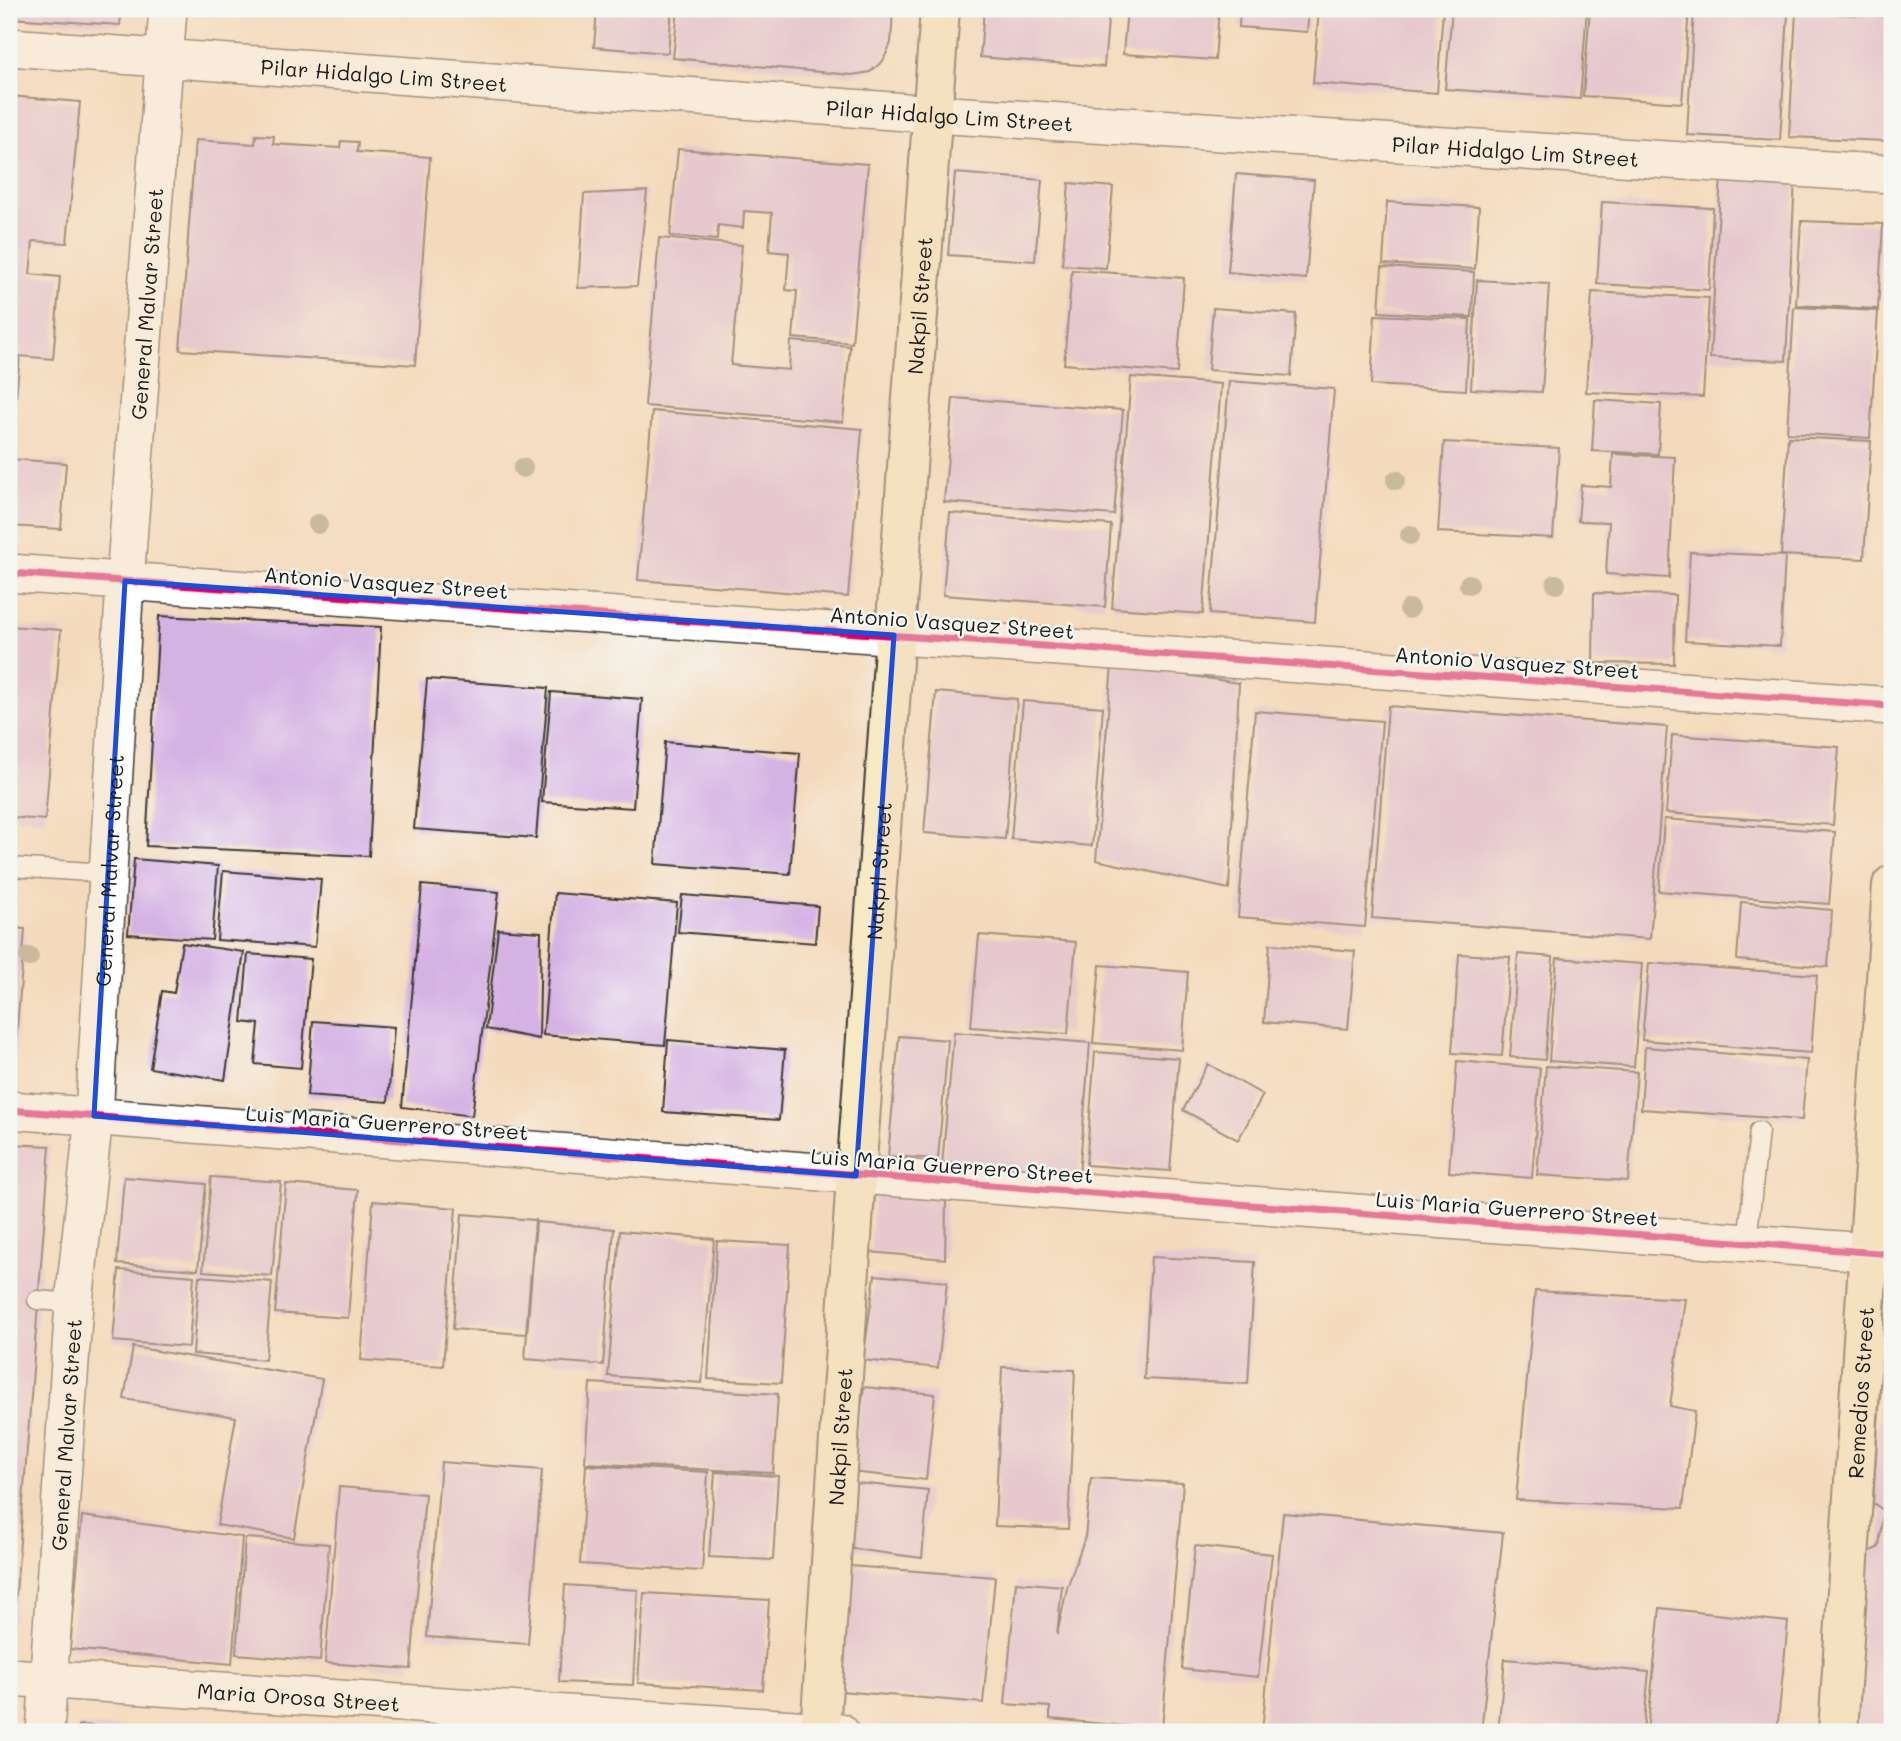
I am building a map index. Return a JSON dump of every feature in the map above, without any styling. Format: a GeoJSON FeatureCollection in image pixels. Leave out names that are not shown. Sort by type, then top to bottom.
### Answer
{"type":"FeatureCollection","features":[{"type":"Feature","properties":{"kind":"street","name":"General Malvar Street"},"geometry":{"type":"LineString","coordinates":[[45,1732],[74,1303],[94,1116],[125,581],[168,9]]}},
{"type":"Feature","properties":{"kind":"street","name":"Nakpil Street"},"geometry":{"type":"LineString","coordinates":[[827,1732],[856,1176],[940,9]]}},
{"type":"Feature","properties":{"kind":"street","name":"Pilar Hidalgo Lim Street"},"geometry":{"type":"LineString","coordinates":[[9,47],[934,114],[1892,174]]}},
{"type":"Feature","properties":{"kind":"street","name":"Antonio Vasquez Street"},"geometry":{"type":"LineString","coordinates":[[9,573],[1892,706]]}},
{"type":"Feature","properties":{"kind":"street","name":"Remedios Street"},"geometry":{"type":"LineString","coordinates":[[1838,1732],[1880,1253],[1892,885]]}},
{"type":"Feature","properties":{"kind":"street","name":"Luis Maria Guerrero Street"},"geometry":{"type":"LineString","coordinates":[[9,1110],[1880,1253]]}},
{"type":"Feature","properties":{"kind":"street","name":"Maria Orosa Street"},"geometry":{"type":"LineString","coordinates":[[9,1677],[525,1722],[827,1732]]}},
{"type":"Feature","properties":{"kind":"lane"},"geometry":{"type":"LineString","coordinates":[[9,867],[108,873]]}},
{"type":"Feature","properties":{"kind":"lane"},"geometry":{"type":"LineString","coordinates":[[1747,1243],[1759,1132]]}},
{"type":"Feature","properties":{"kind":"lane"},"geometry":{"type":"LineString","coordinates":[[37,1300],[74,1303]]}},
{"type":"Feature","properties":{"kind":"highlighted area"},"geometry":{"type":"Polygon","coordinates":[[[125,581],[894,635],[856,1176],[94,1116],[125,581]]]}},
{"type":"Feature","properties":{"kind":"building"},"geometry":{"type":"Polygon","coordinates":[[[9,9],[122,9],[120,25],[9,18],[9,9]]]}},
{"type":"Feature","properties":{"kind":"building"},"geometry":{"type":"Polygon","coordinates":[[[597,9],[672,9],[668,53],[594,47],[597,9]]]}},
{"type":"Feature","properties":{"kind":"building"},"geometry":{"type":"Polygon","coordinates":[[[678,9],[893,9],[891,43],[883,61],[870,72],[852,75],[673,58],[678,9]]]}},
{"type":"Feature","properties":{"kind":"building"},"geometry":{"type":"Polygon","coordinates":[[[984,9],[1109,9],[1104,67],[980,57],[984,9]]]}},
{"type":"Feature","properties":{"kind":"building"},"geometry":{"type":"Polygon","coordinates":[[[1127,9],[1219,9],[1215,60],[1123,54],[1127,9]]]}},
{"type":"Feature","properties":{"kind":"building"},"geometry":{"type":"Polygon","coordinates":[[[1240,9],[1309,9],[1307,32],[1239,27],[1240,9]]]}},
{"type":"Feature","properties":{"kind":"building"},"geometry":{"type":"Polygon","coordinates":[[[1319,9],[1443,9],[1437,93],[1313,83],[1319,9]]]}},
{"type":"Feature","properties":{"kind":"building"},"geometry":{"type":"Polygon","coordinates":[[[1452,9],[1587,9],[1580,99],[1445,89],[1452,9]]]}},
{"type":"Feature","properties":{"kind":"building"},"geometry":{"type":"Polygon","coordinates":[[[1590,9],[1689,9],[1682,103],[1583,96],[1590,9]]]}},
{"type":"Feature","properties":{"kind":"building"},"geometry":{"type":"Polygon","coordinates":[[[1694,9],[1788,14],[1780,140],[1687,135],[1694,9]]]}},
{"type":"Feature","properties":{"kind":"building"},"geometry":{"type":"Polygon","coordinates":[[[1796,12],[1892,17],[1886,141],[1789,137],[1796,12]]]}},
{"type":"Feature","properties":{"kind":"building"},"geometry":{"type":"Polygon","coordinates":[[[9,96],[80,102],[67,243],[33,241],[30,274],[60,277],[53,359],[20,356],[11,450],[9,96]]]}},
{"type":"Feature","properties":{"kind":"building"},"geometry":{"type":"Polygon","coordinates":[[[256,135],[274,136],[273,144],[340,148],[341,141],[358,142],[357,152],[430,157],[415,365],[180,350],[195,140],[255,144],[256,135]]]}},
{"type":"Feature","properties":{"kind":"building"},"geometry":{"type":"Polygon","coordinates":[[[678,149],[868,164],[852,343],[793,338],[797,291],[786,290],[789,253],[769,251],[772,213],[744,211],[743,228],[718,225],[717,240],[670,236],[678,149]]]}},
{"type":"Feature","properties":{"kind":"building"},"geometry":{"type":"Polygon","coordinates":[[[955,173],[1042,180],[1035,261],[948,255],[955,173]]]}},
{"type":"Feature","properties":{"kind":"building"},"geometry":{"type":"Polygon","coordinates":[[[1236,174],[1314,180],[1306,279],[1228,272],[1236,174]]]}},
{"type":"Feature","properties":{"kind":"building"},"geometry":{"type":"Polygon","coordinates":[[[1721,175],[1795,178],[1786,361],[1710,358],[1721,175]]]}},
{"type":"Feature","properties":{"kind":"building"},"geometry":{"type":"Polygon","coordinates":[[[1069,183],[1113,187],[1106,268],[1062,265],[1069,183]]]}},
{"type":"Feature","properties":{"kind":"building"},"geometry":{"type":"Polygon","coordinates":[[[647,191],[637,286],[578,288],[584,194],[647,191]]]}},
{"type":"Feature","properties":{"kind":"building"},"geometry":{"type":"Polygon","coordinates":[[[1387,202],[1479,207],[1475,269],[1383,264],[1387,202]]]}},
{"type":"Feature","properties":{"kind":"building"},"geometry":{"type":"Polygon","coordinates":[[[1602,202],[1713,208],[1709,290],[1597,284],[1602,202]]]}},
{"type":"Feature","properties":{"kind":"building"},"geometry":{"type":"Polygon","coordinates":[[[1801,221],[1883,224],[1878,309],[1796,305],[1801,221]]]}},
{"type":"Feature","properties":{"kind":"building"},"geometry":{"type":"Polygon","coordinates":[[[659,238],[742,245],[731,365],[789,370],[791,341],[850,346],[843,422],[645,406],[659,238]]]}},
{"type":"Feature","properties":{"kind":"building"},"geometry":{"type":"Polygon","coordinates":[[[1382,267],[1474,272],[1472,317],[1379,312],[1382,267]]]}},
{"type":"Feature","properties":{"kind":"building"},"geometry":{"type":"Polygon","coordinates":[[[1072,270],[1184,278],[1177,373],[1064,364],[1072,270]]]}},
{"type":"Feature","properties":{"kind":"building"},"geometry":{"type":"Polygon","coordinates":[[[1477,280],[1549,284],[1542,392],[1471,389],[1477,280]]]}},
{"type":"Feature","properties":{"kind":"building"},"geometry":{"type":"Polygon","coordinates":[[[1592,292],[1709,298],[1703,397],[1586,392],[1592,292]]]}},
{"type":"Feature","properties":{"kind":"building"},"geometry":{"type":"Polygon","coordinates":[[[1794,307],[1878,311],[1870,438],[1787,433],[1794,307]]]}},
{"type":"Feature","properties":{"kind":"building"},"geometry":{"type":"Polygon","coordinates":[[[1213,308],[1296,314],[1291,376],[1208,370],[1213,308]]]}},
{"type":"Feature","properties":{"kind":"building"},"geometry":{"type":"Polygon","coordinates":[[[1375,315],[1470,319],[1466,390],[1371,385],[1375,315]]]}},
{"type":"Feature","properties":{"kind":"building"},"geometry":{"type":"Polygon","coordinates":[[[1131,377],[1221,384],[1203,614],[1112,608],[1131,377]]]}},
{"type":"Feature","properties":{"kind":"building"},"geometry":{"type":"Polygon","coordinates":[[[1229,381],[1334,389],[1315,622],[1210,614],[1229,381]]]}},
{"type":"Feature","properties":{"kind":"building"},"geometry":{"type":"Polygon","coordinates":[[[953,398],[1123,410],[1114,515],[944,502],[953,398]]]}},
{"type":"Feature","properties":{"kind":"building"},"geometry":{"type":"Polygon","coordinates":[[[1595,400],[1661,404],[1658,454],[1592,451],[1595,400]]]}},
{"type":"Feature","properties":{"kind":"building"},"geometry":{"type":"Polygon","coordinates":[[[652,411],[862,429],[848,597],[638,580],[652,411]]]}},
{"type":"Feature","properties":{"kind":"building"},"geometry":{"type":"Polygon","coordinates":[[[1788,437],[1871,441],[1864,559],[1781,555],[1788,437]]]}},
{"type":"Feature","properties":{"kind":"building"},"geometry":{"type":"Polygon","coordinates":[[[1444,442],[1559,448],[1553,538],[1438,532],[1444,442]]]}},
{"type":"Feature","properties":{"kind":"building"},"geometry":{"type":"Polygon","coordinates":[[[1613,454],[1675,457],[1669,578],[1606,574],[1609,522],[1578,521],[1581,485],[1611,487],[1613,454]]]}},
{"type":"Feature","properties":{"kind":"building"},"geometry":{"type":"Polygon","coordinates":[[[9,459],[66,463],[61,529],[9,526],[9,459]]]}},
{"type":"Feature","properties":{"kind":"building"},"geometry":{"type":"Polygon","coordinates":[[[950,513],[1111,525],[1105,607],[943,595],[950,513]]]}},
{"type":"Feature","properties":{"kind":"building"},"geometry":{"type":"Polygon","coordinates":[[[1690,552],[1785,556],[1780,646],[1685,641],[1690,552]]]}},
{"type":"Feature","properties":{"kind":"building"},"geometry":{"type":"Polygon","coordinates":[[[1594,593],[1675,595],[1674,664],[1593,663],[1594,593]]]}},
{"type":"Feature","properties":{"kind":"building"},"geometry":{"type":"Polygon","coordinates":[[[159,616],[381,627],[369,856],[146,846],[159,616]]]}},
{"type":"Feature","properties":{"kind":"building"},"geometry":{"type":"Polygon","coordinates":[[[9,626],[61,630],[45,820],[9,817],[9,626]]]}},
{"type":"Feature","properties":{"kind":"building"},"geometry":{"type":"Polygon","coordinates":[[[1112,664],[1239,683],[1229,889],[1096,860],[1112,664]]]}},
{"type":"Feature","properties":{"kind":"building"},"geometry":{"type":"Polygon","coordinates":[[[427,679],[548,688],[536,838],[414,829],[427,679]]]}},
{"type":"Feature","properties":{"kind":"building"},"geometry":{"type":"Polygon","coordinates":[[[551,692],[642,699],[633,808],[542,802],[551,692]]]}},
{"type":"Feature","properties":{"kind":"building"},"geometry":{"type":"Polygon","coordinates":[[[936,692],[1017,699],[1005,839],[924,833],[936,692]]]}},
{"type":"Feature","properties":{"kind":"building"},"geometry":{"type":"Polygon","coordinates":[[[1023,701],[1103,707],[1092,846],[1011,839],[1023,701]]]}},
{"type":"Feature","properties":{"kind":"building"},"geometry":{"type":"Polygon","coordinates":[[[1388,706],[1667,727],[1650,939],[1372,918],[1388,706]]]}},
{"type":"Feature","properties":{"kind":"building"},"geometry":{"type":"Polygon","coordinates":[[[1255,711],[1382,721],[1365,927],[1238,917],[1255,711]]]}},
{"type":"Feature","properties":{"kind":"building"},"geometry":{"type":"Polygon","coordinates":[[[1672,735],[1839,747],[1833,825],[1666,813],[1672,735]]]}},
{"type":"Feature","properties":{"kind":"building"},"geometry":{"type":"Polygon","coordinates":[[[665,742],[800,753],[790,874],[655,864],[665,742]]]}},
{"type":"Feature","properties":{"kind":"building"},"geometry":{"type":"Polygon","coordinates":[[[1664,819],[1835,832],[1829,904],[1659,891],[1664,819]]]}},
{"type":"Feature","properties":{"kind":"building"},"geometry":{"type":"Polygon","coordinates":[[[134,859],[218,866],[212,940],[128,934],[134,859]]]}},
{"type":"Feature","properties":{"kind":"building"},"geometry":{"type":"Polygon","coordinates":[[[223,871],[321,879],[315,947],[217,940],[223,871]]]}},
{"type":"Feature","properties":{"kind":"building"},"geometry":{"type":"Polygon","coordinates":[[[422,885],[499,892],[472,1116],[402,1107],[422,885]]]}},
{"type":"Feature","properties":{"kind":"building"},"geometry":{"type":"Polygon","coordinates":[[[555,893],[677,903],[665,1045],[543,1035],[555,893]]]}},
{"type":"Feature","properties":{"kind":"building"},"geometry":{"type":"Polygon","coordinates":[[[682,895],[818,906],[815,943],[678,932],[682,895]]]}},
{"type":"Feature","properties":{"kind":"building"},"geometry":{"type":"Polygon","coordinates":[[[1741,902],[1832,910],[1828,967],[1737,960],[1741,902]]]}},
{"type":"Feature","properties":{"kind":"building"},"geometry":{"type":"Polygon","coordinates":[[[9,928],[25,929],[15,1054],[9,1053],[9,928]]]}},
{"type":"Feature","properties":{"kind":"building"},"geometry":{"type":"Polygon","coordinates":[[[498,929],[541,932],[539,1039],[486,1029],[498,929]]]}},
{"type":"Feature","properties":{"kind":"building"},"geometry":{"type":"Polygon","coordinates":[[[979,935],[1076,942],[1068,1034],[971,1027],[979,935]]]}},
{"type":"Feature","properties":{"kind":"building"},"geometry":{"type":"Polygon","coordinates":[[[182,943],[244,952],[225,1080],[150,1068],[162,991],[174,993],[182,943]]]}},
{"type":"Feature","properties":{"kind":"building"},"geometry":{"type":"Polygon","coordinates":[[[1270,944],[1355,951],[1348,1029],[1264,1022],[1270,944]]]}},
{"type":"Feature","properties":{"kind":"building"},"geometry":{"type":"Polygon","coordinates":[[[248,954],[311,959],[301,1068],[255,1064],[259,1024],[242,1022],[248,954]]]}},
{"type":"Feature","properties":{"kind":"building"},"geometry":{"type":"Polygon","coordinates":[[[1459,954],[1510,957],[1502,1056],[1452,1053],[1459,954]]]}},
{"type":"Feature","properties":{"kind":"building"},"geometry":{"type":"Polygon","coordinates":[[[1518,954],[1553,957],[1545,1060],[1510,1057],[1518,954]]]}},
{"type":"Feature","properties":{"kind":"building"},"geometry":{"type":"Polygon","coordinates":[[[1557,958],[1642,964],[1634,1067],[1549,1061],[1557,958]]]}},
{"type":"Feature","properties":{"kind":"building"},"geometry":{"type":"Polygon","coordinates":[[[1649,963],[1817,975],[1811,1053],[1642,1040],[1649,963]]]}},
{"type":"Feature","properties":{"kind":"building"},"geometry":{"type":"Polygon","coordinates":[[[1100,965],[1188,972],[1182,1050],[1093,1043],[1100,965]]]}},
{"type":"Feature","properties":{"kind":"building"},"geometry":{"type":"Polygon","coordinates":[[[313,1021],[394,1027],[388,1102],[307,1096],[313,1021]]]}},
{"type":"Feature","properties":{"kind":"building"},"geometry":{"type":"Polygon","coordinates":[[[954,1032],[1090,1043],[1079,1176],[942,1165],[954,1032]]]}},
{"type":"Feature","properties":{"kind":"building"},"geometry":{"type":"Polygon","coordinates":[[[899,1036],[948,1040],[938,1159],[888,1156],[899,1036]]]}},
{"type":"Feature","properties":{"kind":"building"},"geometry":{"type":"Polygon","coordinates":[[[668,1040],[785,1050],[779,1120],[663,1112],[668,1040]]]}},
{"type":"Feature","properties":{"kind":"building"},"geometry":{"type":"Polygon","coordinates":[[[1645,1047],[1807,1060],[1802,1120],[1641,1109],[1645,1047]]]}},
{"type":"Feature","properties":{"kind":"building"},"geometry":{"type":"Polygon","coordinates":[[[1095,1052],[1179,1058],[1170,1171],[1086,1165],[1095,1052]]]}},
{"type":"Feature","properties":{"kind":"building"},"geometry":{"type":"Polygon","coordinates":[[[1457,1061],[1540,1068],[1532,1178],[1449,1172],[1457,1061]]]}},
{"type":"Feature","properties":{"kind":"building"},"geometry":{"type":"Polygon","coordinates":[[[1208,1064],[1263,1095],[1238,1140],[1183,1110],[1208,1064]]]}},
{"type":"Feature","properties":{"kind":"building"},"geometry":{"type":"Polygon","coordinates":[[[1546,1066],[1637,1072],[1628,1181],[1537,1175],[1546,1066]]]}},
{"type":"Feature","properties":{"kind":"building"},"geometry":{"type":"Polygon","coordinates":[[[9,1144],[50,1146],[14,1620],[9,1620],[9,1144]]]}},
{"type":"Feature","properties":{"kind":"building"},"geometry":{"type":"Polygon","coordinates":[[[124,1177],[206,1184],[198,1270],[117,1264],[124,1177]]]}},
{"type":"Feature","properties":{"kind":"building"},"geometry":{"type":"Polygon","coordinates":[[[211,1177],[281,1182],[272,1276],[203,1271],[211,1177]]]}},
{"type":"Feature","properties":{"kind":"building"},"geometry":{"type":"Polygon","coordinates":[[[286,1184],[358,1190],[348,1318],[275,1313],[286,1184]]]}},
{"type":"Feature","properties":{"kind":"building"},"geometry":{"type":"Polygon","coordinates":[[[875,1194],[946,1201],[945,1259],[870,1252],[875,1194]]]}},
{"type":"Feature","properties":{"kind":"building"},"geometry":{"type":"Polygon","coordinates":[[[373,1201],[456,1208],[443,1366],[361,1360],[373,1201]]]}},
{"type":"Feature","properties":{"kind":"building"},"geometry":{"type":"Polygon","coordinates":[[[462,1214],[535,1220],[526,1334],[453,1329],[462,1214]]]}},
{"type":"Feature","properties":{"kind":"building"},"geometry":{"type":"Polygon","coordinates":[[[536,1222],[614,1229],[603,1365],[525,1359],[536,1222]]]}},
{"type":"Feature","properties":{"kind":"building"},"geometry":{"type":"Polygon","coordinates":[[[620,1231],[714,1239],[702,1383],[608,1376],[620,1231]]]}},
{"type":"Feature","properties":{"kind":"building"},"geometry":{"type":"Polygon","coordinates":[[[717,1241],[790,1245],[781,1383],[708,1379],[717,1241]]]}},
{"type":"Feature","properties":{"kind":"building"},"geometry":{"type":"Polygon","coordinates":[[[1151,1257],[1255,1262],[1248,1384],[1144,1379],[1151,1257]]]}},
{"type":"Feature","properties":{"kind":"building"},"geometry":{"type":"Polygon","coordinates":[[[119,1270],[194,1276],[189,1347],[113,1341],[119,1270]]]}},
{"type":"Feature","properties":{"kind":"building"},"geometry":{"type":"Polygon","coordinates":[[[875,1275],[947,1282],[938,1368],[863,1360],[875,1275]]]}},
{"type":"Feature","properties":{"kind":"building"},"geometry":{"type":"Polygon","coordinates":[[[199,1276],[272,1282],[265,1360],[193,1354],[199,1276]]]}},
{"type":"Feature","properties":{"kind":"building"},"geometry":{"type":"Polygon","coordinates":[[[1892,1284],[1892,1732],[1854,1732],[1867,1553],[1879,1547],[1883,1510],[1873,1503],[1887,1288],[1892,1284]]]}},
{"type":"Feature","properties":{"kind":"building"},"geometry":{"type":"Polygon","coordinates":[[[1535,1291],[1685,1299],[1670,1406],[1695,1411],[1683,1508],[1516,1500],[1535,1291]]]}},
{"type":"Feature","properties":{"kind":"building"},"geometry":{"type":"Polygon","coordinates":[[[133,1347],[322,1379],[294,1538],[217,1525],[236,1417],[124,1399],[133,1347]]]}},
{"type":"Feature","properties":{"kind":"building"},"geometry":{"type":"Polygon","coordinates":[[[1002,1367],[1075,1370],[1068,1529],[995,1526],[1002,1367]]]}},
{"type":"Feature","properties":{"kind":"building"},"geometry":{"type":"Polygon","coordinates":[[[590,1383],[778,1394],[773,1473],[585,1463],[590,1383]]]}},
{"type":"Feature","properties":{"kind":"building"},"geometry":{"type":"Polygon","coordinates":[[[864,1387],[935,1394],[926,1480],[851,1472],[864,1387]]]}},
{"type":"Feature","properties":{"kind":"building"},"geometry":{"type":"Polygon","coordinates":[[[441,1462],[542,1470],[528,1644],[427,1637],[441,1462]]]}},
{"type":"Feature","properties":{"kind":"building"},"geometry":{"type":"Polygon","coordinates":[[[586,1465],[708,1472],[702,1571],[580,1564],[586,1465]]]}},
{"type":"Feature","properties":{"kind":"building"},"geometry":{"type":"Polygon","coordinates":[[[715,1472],[778,1476],[773,1560],[709,1557],[715,1472]]]}},
{"type":"Feature","properties":{"kind":"building"},"geometry":{"type":"Polygon","coordinates":[[[1091,1478],[1183,1483],[1162,1729],[1050,1719],[1050,1707],[1005,1704],[1016,1582],[1062,1586],[1057,1635],[1067,1588],[1085,1537],[1091,1478]]]}},
{"type":"Feature","properties":{"kind":"building"},"geometry":{"type":"Polygon","coordinates":[[[856,1483],[928,1490],[922,1558],[846,1548],[856,1483]]]}},
{"type":"Feature","properties":{"kind":"building"},"geometry":{"type":"Polygon","coordinates":[[[339,1487],[425,1494],[411,1669],[325,1663],[339,1487]]]}},
{"type":"Feature","properties":{"kind":"building"},"geometry":{"type":"Polygon","coordinates":[[[1283,1513],[1503,1533],[1481,1732],[1262,1732],[1283,1513]]]}},
{"type":"Feature","properties":{"kind":"building"},"geometry":{"type":"Polygon","coordinates":[[[82,1516],[242,1537],[232,1664],[70,1649],[82,1516]]]}},
{"type":"Feature","properties":{"kind":"building"},"geometry":{"type":"Polygon","coordinates":[[[245,1538],[329,1544],[320,1661],[236,1654],[245,1538]]]}},
{"type":"Feature","properties":{"kind":"building"},"geometry":{"type":"Polygon","coordinates":[[[1195,1546],[1272,1554],[1258,1677],[1182,1669],[1195,1546]]]}},
{"type":"Feature","properties":{"kind":"building"},"geometry":{"type":"Polygon","coordinates":[[[850,1566],[995,1577],[983,1703],[840,1691],[850,1566]]]}},
{"type":"Feature","properties":{"kind":"building"},"geometry":{"type":"Polygon","coordinates":[[[565,1585],[638,1590],[633,1685],[559,1682],[565,1585]]]}},
{"type":"Feature","properties":{"kind":"building"},"geometry":{"type":"Polygon","coordinates":[[[644,1593],[769,1600],[763,1690],[638,1683],[644,1593]]]}},
{"type":"Feature","properties":{"kind":"building"},"geometry":{"type":"Polygon","coordinates":[[[1660,1608],[1788,1622],[1777,1732],[1647,1732],[1660,1608]]]}},
{"type":"Feature","properties":{"kind":"building"},"geometry":{"type":"Polygon","coordinates":[[[1505,1659],[1649,1672],[1643,1732],[1498,1732],[1505,1659]]]}},
{"type":"Feature","properties":{"kind":"building"},"geometry":{"type":"Polygon","coordinates":[[[79,1725],[164,1730],[164,1732],[79,1732],[79,1725]]]}},
{"type":"Feature","properties":{"kind":"cycle path"},"geometry":{"type":"LineString","coordinates":[[9,573],[1892,706]]}},
{"type":"Feature","properties":{"kind":"cycle path"},"geometry":{"type":"LineString","coordinates":[[9,1110],[1892,1254]]}}]}
